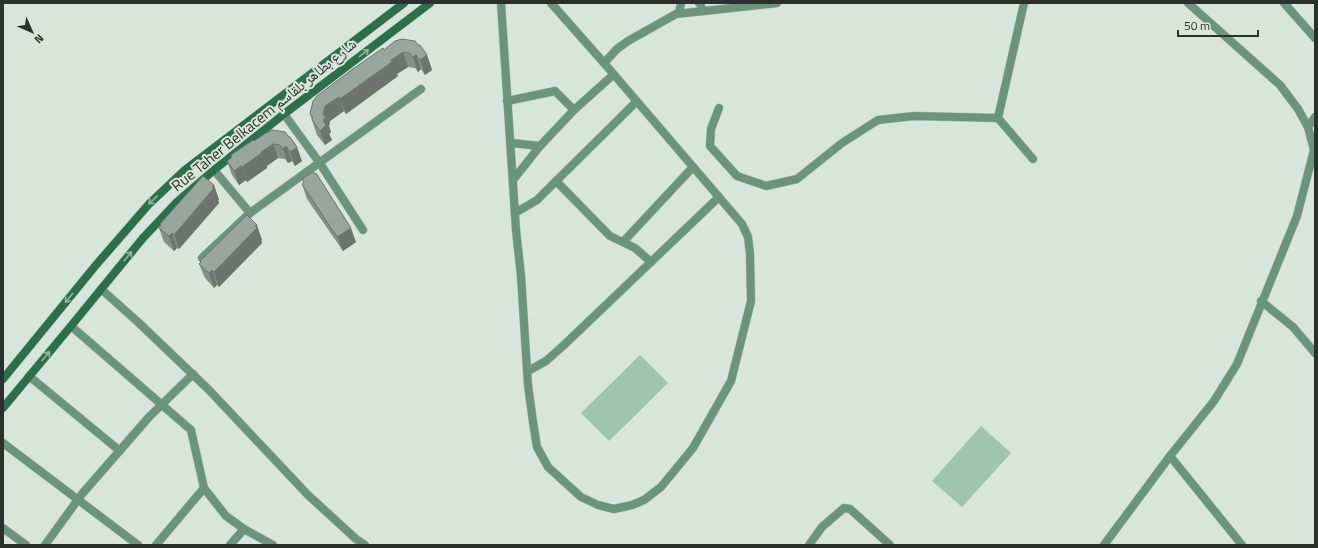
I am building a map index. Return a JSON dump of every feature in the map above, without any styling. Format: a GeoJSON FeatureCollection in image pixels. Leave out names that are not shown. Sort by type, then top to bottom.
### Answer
{"type":"FeatureCollection","features":[{"type":"Feature","properties":{"kind":"main road","name":"Rue Taher Belkacem شارع بطاهر بلقاسم"},"geometry":{"type":"LineString","coordinates":[[3,379],[115,243],[149,204],[185,170],[404,3]]}},
{"type":"Feature","properties":{"kind":"main road","name":"Rue Taher Belkacem شارع بطاهر بلقاسم"},"geometry":{"type":"LineString","coordinates":[[3,408],[143,238],[177,202],[214,170],[284,114],[430,3]]}},
{"type":"Feature","properties":{"kind":"street"},"geometry":{"type":"LineString","coordinates":[[501,3],[515,213],[528,371],[533,422],[538,447],[548,467],[581,497],[598,505],[614,509],[632,505],[644,500],[661,488],[693,448],[731,381],[751,301],[750,254],[748,237],[742,224],[551,3]]}},
{"type":"Feature","properties":{"kind":"street"},"geometry":{"type":"LineString","coordinates":[[679,13],[681,3]]}},
{"type":"Feature","properties":{"kind":"street"},"geometry":{"type":"LineString","coordinates":[[699,3],[704,10]]}},
{"type":"Feature","properties":{"kind":"street"},"geometry":{"type":"LineString","coordinates":[[604,64],[617,49],[628,41],[679,13],[777,3]]}},
{"type":"Feature","properties":{"kind":"street"},"geometry":{"type":"LineString","coordinates":[[998,118],[1024,3]]}},
{"type":"Feature","properties":{"kind":"street"},"geometry":{"type":"LineString","coordinates":[[1104,545],[1170,456],[1214,401],[1237,364],[1261,301],[1297,216],[1314,150],[1308,127],[1298,109],[1280,85],[1188,3]]}},
{"type":"Feature","properties":{"kind":"street"},"geometry":{"type":"LineString","coordinates":[[1284,3],[1315,38]]}},
{"type":"Feature","properties":{"kind":"street"},"geometry":{"type":"LineString","coordinates":[[513,180],[540,146],[574,110],[613,75]]}},
{"type":"Feature","properties":{"kind":"street"},"geometry":{"type":"LineString","coordinates":[[202,258],[250,213],[421,89]]}},
{"type":"Feature","properties":{"kind":"street"},"geometry":{"type":"LineString","coordinates":[[507,101],[555,91],[574,110]]}},
{"type":"Feature","properties":{"kind":"street"},"geometry":{"type":"LineString","coordinates":[[515,213],[537,200],[636,102]]}},
{"type":"Feature","properties":{"kind":"street"},"geometry":{"type":"LineString","coordinates":[[719,108],[711,129],[710,146],[737,176],[766,186],[797,179],[842,143],[878,120],[914,116],[998,118],[1033,159]]}},
{"type":"Feature","properties":{"kind":"street"},"geometry":{"type":"LineString","coordinates":[[284,114],[319,162],[363,230]]}},
{"type":"Feature","properties":{"kind":"street"},"geometry":{"type":"LineString","coordinates":[[1308,127],[1315,117]]}},
{"type":"Feature","properties":{"kind":"street"},"geometry":{"type":"LineString","coordinates":[[511,143],[540,146]]}},
{"type":"Feature","properties":{"kind":"street"},"geometry":{"type":"LineString","coordinates":[[623,242],[693,167]]}},
{"type":"Feature","properties":{"kind":"street"},"geometry":{"type":"LineString","coordinates":[[214,170],[250,213]]}},
{"type":"Feature","properties":{"kind":"street"},"geometry":{"type":"LineString","coordinates":[[556,181],[610,236],[635,248],[651,262]]}},
{"type":"Feature","properties":{"kind":"street"},"geometry":{"type":"LineString","coordinates":[[528,371],[546,361],[564,345],[719,197]]}},
{"type":"Feature","properties":{"kind":"street"},"geometry":{"type":"LineString","coordinates":[[101,290],[139,323],[193,374],[267,450],[308,495],[356,539],[365,545]]}},
{"type":"Feature","properties":{"kind":"street"},"geometry":{"type":"LineString","coordinates":[[1261,301],[1294,327],[1315,353]]}},
{"type":"Feature","properties":{"kind":"street"},"geometry":{"type":"LineString","coordinates":[[71,326],[191,430],[204,488],[226,516],[244,529],[272,545]]}},
{"type":"Feature","properties":{"kind":"street"},"geometry":{"type":"LineString","coordinates":[[45,545],[78,499],[149,417],[193,374]]}},
{"type":"Feature","properties":{"kind":"street"},"geometry":{"type":"LineString","coordinates":[[29,376],[120,451]]}},
{"type":"Feature","properties":{"kind":"street"},"geometry":{"type":"LineString","coordinates":[[3,442],[138,545]]}},
{"type":"Feature","properties":{"kind":"street"},"geometry":{"type":"LineString","coordinates":[[1170,456],[1242,545]]}},
{"type":"Feature","properties":{"kind":"street"},"geometry":{"type":"LineString","coordinates":[[156,545],[204,488]]}},
{"type":"Feature","properties":{"kind":"street"},"geometry":{"type":"LineString","coordinates":[[808,545],[822,528],[844,508],[850,509],[890,545]]}},
{"type":"Feature","properties":{"kind":"street"},"geometry":{"type":"LineString","coordinates":[[3,528],[26,545]]}},
{"type":"Feature","properties":{"kind":"street"},"geometry":{"type":"LineString","coordinates":[[230,545],[244,529]]}},
{"type":"Feature","properties":{"kind":"green space"},"geometry":{"type":"Polygon","coordinates":[[[640,355],[668,383],[609,441],[581,413],[640,355]]]}},
{"type":"Feature","properties":{"kind":"green space"},"geometry":{"type":"Polygon","coordinates":[[[981,426],[1011,453],[962,507],[932,481],[981,426]]]}},
{"type":"Feature","properties":{"kind":"building"},"geometry":{"type":"Polygon","coordinates":[[[402,39],[415,41],[427,55],[420,60],[416,55],[413,57],[410,53],[403,52],[391,60],[392,62],[340,99],[339,97],[325,106],[323,114],[326,118],[323,120],[326,125],[320,131],[312,120],[313,118],[310,114],[313,101],[317,96],[383,48],[384,50],[395,41],[402,39]]]}},
{"type":"Feature","properties":{"kind":"building"},"geometry":{"type":"Polygon","coordinates":[[[272,130],[285,132],[297,147],[290,152],[286,146],[283,149],[280,145],[273,144],[242,167],[241,166],[234,171],[227,161],[232,157],[231,155],[253,140],[254,141],[272,130]]]}},
{"type":"Feature","properties":{"kind":"building"},"geometry":{"type":"Polygon","coordinates":[[[313,172],[315,174],[316,173],[351,228],[337,237],[302,184],[304,182],[302,179],[313,172]]]}},
{"type":"Feature","properties":{"kind":"building"},"geometry":{"type":"Polygon","coordinates":[[[203,176],[214,185],[212,187],[214,188],[174,235],[172,233],[169,236],[159,228],[161,225],[160,224],[203,176]]]}},
{"type":"Feature","properties":{"kind":"building"},"geometry":{"type":"Polygon","coordinates":[[[247,215],[257,225],[255,226],[257,228],[214,272],[212,270],[209,273],[199,264],[201,262],[200,261],[247,215]]]}}]}
